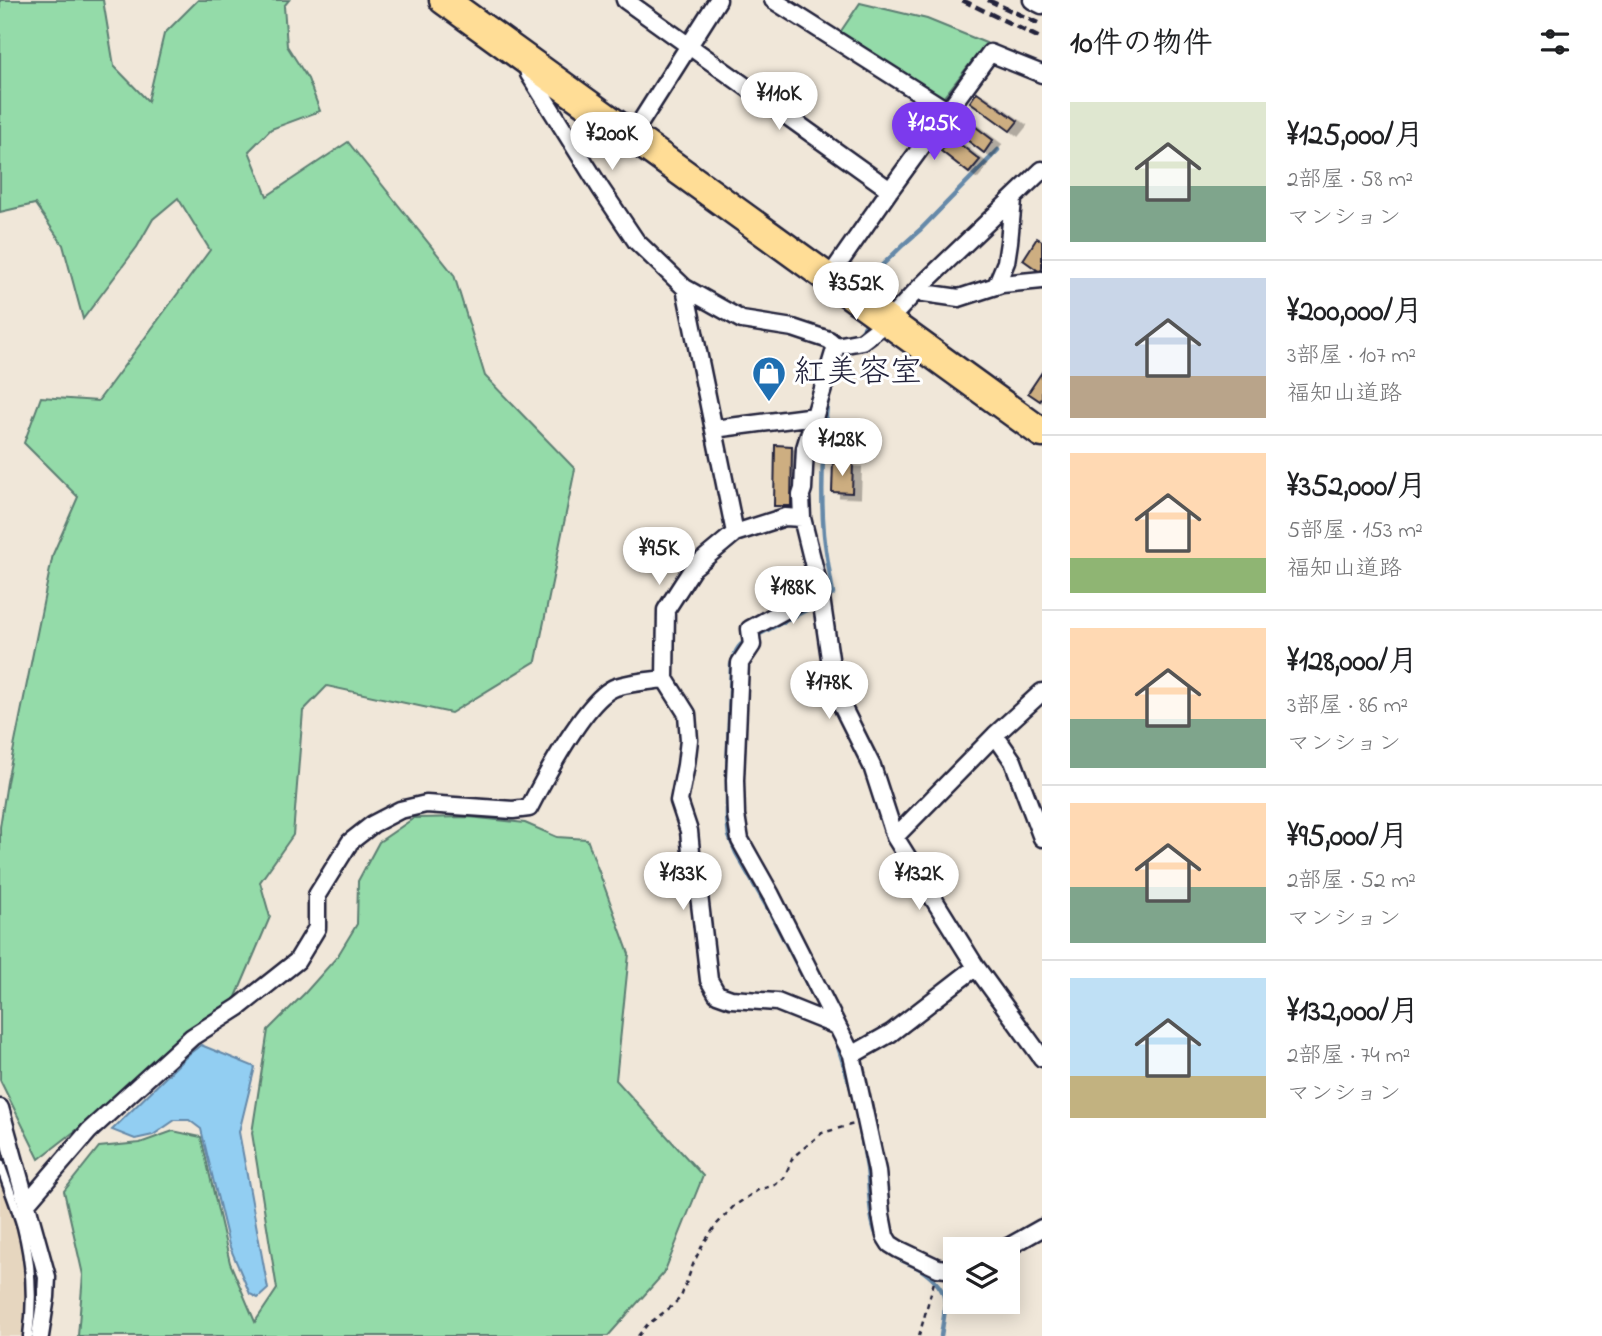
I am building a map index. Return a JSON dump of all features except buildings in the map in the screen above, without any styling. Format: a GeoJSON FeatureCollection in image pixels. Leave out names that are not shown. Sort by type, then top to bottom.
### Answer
{"type":"FeatureCollection","features":[{"type":"Feature","properties":{"kind":"highway"},"geometry":{"type":"LineString","coordinates":[[444,0],[1042,433]]}},
{"type":"Feature","properties":{"kind":"street"},"geometry":{"type":"LineString","coordinates":[[625,0],[890,190]]}},
{"type":"Feature","properties":{"kind":"street"},"geometry":{"type":"LineString","coordinates":[[631,136],[718,0]]}},
{"type":"Feature","properties":{"kind":"street"},"geometry":{"type":"LineString","coordinates":[[773,0],[948,111]]}},
{"type":"Feature","properties":{"kind":"street"},"geometry":{"type":"LineString","coordinates":[[1032,0],[1042,5]]}},
{"type":"Feature","properties":{"kind":"street"},"geometry":{"type":"LineString","coordinates":[[828,279],[990,53],[1042,74]]}},
{"type":"Feature","properties":{"kind":"street"},"geometry":{"type":"LineString","coordinates":[[527,59],[529,74],[636,241],[685,288],[742,320],[793,328],[829,340],[835,345],[862,341],[887,322],[1042,170]]}},
{"type":"Feature","properties":{"kind":"street"},"geometry":{"type":"LineString","coordinates":[[996,286],[1006,261],[1013,200]]}},
{"type":"Feature","properties":{"kind":"street"},"geometry":{"type":"LineString","coordinates":[[916,292],[959,298],[996,286],[1042,280]]}},
{"type":"Feature","properties":{"kind":"street"},"geometry":{"type":"LineString","coordinates":[[685,288],[735,533]]}},
{"type":"Feature","properties":{"kind":"street"},"geometry":{"type":"LineString","coordinates":[[835,345],[805,448],[801,495],[802,518],[820,591],[835,692],[872,766],[895,837],[976,967],[1042,1058]]}},
{"type":"Feature","properties":{"kind":"street"},"geometry":{"type":"LineString","coordinates":[[714,429],[815,416]]}},
{"type":"Feature","properties":{"kind":"street"},"geometry":{"type":"LineString","coordinates":[[802,518],[785,517],[735,533],[692,568],[666,610],[664,679],[687,714],[687,765],[679,802],[689,831],[709,980],[717,994],[731,999],[777,1002],[837,1026]]}},
{"type":"Feature","properties":{"kind":"street"},"geometry":{"type":"LineString","coordinates":[[820,591],[750,637],[740,663],[735,792],[740,840],[852,1055],[877,1171],[885,1236],[890,1244],[898,1249],[943,1269]]}},
{"type":"Feature","properties":{"kind":"street"},"geometry":{"type":"LineString","coordinates":[[27,1203],[89,1130],[192,1037],[239,1007],[297,961],[317,928],[317,895],[350,842],[373,824],[414,806],[426,804],[513,810],[530,808],[554,761],[600,697],[615,687],[664,679]]}},
{"type":"Feature","properties":{"kind":"street"},"geometry":{"type":"LineString","coordinates":[[895,837],[995,735],[1042,692]]}},
{"type":"Feature","properties":{"kind":"street"},"geometry":{"type":"LineString","coordinates":[[995,735],[1013,761],[1042,838]]}},
{"type":"Feature","properties":{"kind":"street"},"geometry":{"type":"LineString","coordinates":[[852,1055],[891,1033],[976,967]]}},
{"type":"Feature","properties":{"kind":"street"},"geometry":{"type":"LineString","coordinates":[[0,1108],[47,1277],[40,1336]]}},
{"type":"Feature","properties":{"kind":"street"},"geometry":{"type":"LineString","coordinates":[[1020,1240],[1042,1228]]}},
{"type":"Feature","properties":{"kind":"lane"},"geometry":{"type":"LineString","coordinates":[[0,1164],[22,1227],[31,1277],[28,1336]]}},
{"type":"Feature","properties":{"kind":"path"},"geometry":{"type":"LineString","coordinates":[[638,1336],[647,1325],[681,1297],[702,1244],[716,1224],[734,1206],[758,1189],[775,1185],[784,1178],[793,1157],[822,1133],[867,1120]]}},
{"type":"Feature","properties":{"kind":"path"},"geometry":{"type":"LineString","coordinates":[[919,1336],[937,1268]]}},
{"type":"Feature","properties":{"kind":"shaded area"},"geometry":{"type":"Polygon","coordinates":[[[0,1136],[29,1235],[37,1296],[33,1336],[0,1336],[0,1136]]]}},
{"type":"Feature","properties":{"kind":"green space"},"geometry":{"type":"Polygon","coordinates":[[[0,0],[103,0],[114,66],[148,101],[164,34],[198,0],[289,0],[284,6],[287,46],[308,79],[320,111],[271,129],[249,151],[267,196],[348,142],[454,275],[485,376],[575,469],[536,661],[451,713],[327,686],[303,711],[293,835],[260,882],[270,917],[230,1011],[39,1159],[0,1080],[0,827],[53,554],[78,497],[24,443],[41,397],[98,401],[210,250],[178,198],[153,219],[137,247],[83,319],[63,245],[35,204],[0,212],[0,0]]]}},
{"type":"Feature","properties":{"kind":"green space"},"geometry":{"type":"Polygon","coordinates":[[[860,3],[927,19],[986,43],[943,98],[839,34],[860,3]]]}},
{"type":"Feature","properties":{"kind":"green space"},"geometry":{"type":"Polygon","coordinates":[[[469,817],[525,823],[557,837],[587,839],[629,954],[616,1080],[703,1176],[664,1273],[608,1336],[78,1336],[83,1275],[64,1191],[99,1147],[140,1143],[173,1131],[201,1137],[230,1263],[255,1322],[277,1289],[252,1133],[268,1030],[337,957],[357,924],[358,881],[379,842],[414,818],[469,817]]]}},
{"type":"Feature","properties":{"kind":"water"},"geometry":{"type":"Polygon","coordinates":[[[201,1045],[255,1067],[239,1132],[268,1289],[258,1298],[250,1294],[229,1245],[201,1129],[189,1120],[175,1120],[153,1135],[135,1139],[112,1130],[201,1045]]]}},
{"type":"Feature","properties":{"kind":"waterway"},"geometry":{"type":"LineString","coordinates":[[875,272],[998,150]]}},
{"type":"Feature","properties":{"kind":"waterway"},"geometry":{"type":"LineString","coordinates":[[859,335],[869,320]]}},
{"type":"Feature","properties":{"kind":"waterway"},"geometry":{"type":"LineString","coordinates":[[831,388],[851,349]]}},
{"type":"Feature","properties":{"kind":"waterway"},"geometry":{"type":"LineString","coordinates":[[825,599],[833,594],[822,499],[828,396]]}},
{"type":"Feature","properties":{"kind":"waterway"},"geometry":{"type":"LineString","coordinates":[[754,637],[818,604]]}},
{"type":"Feature","properties":{"kind":"waterway"},"geometry":{"type":"LineString","coordinates":[[746,641],[738,648],[731,665],[727,773],[729,836],[812,994]]}},
{"type":"Feature","properties":{"kind":"waterway"},"geometry":{"type":"LineString","coordinates":[[836,1040],[851,1088]]}},
{"type":"Feature","properties":{"kind":"waterway"},"geometry":{"type":"LineString","coordinates":[[857,1113],[867,1168],[872,1221],[884,1247]]}},
{"type":"Feature","properties":{"kind":"waterway"},"geometry":{"type":"LineString","coordinates":[[891,1253],[920,1269],[942,1291],[945,1306],[941,1336]]}},
{"type":"Feature","properties":{"kind":"railway"},"geometry":{"type":"LineString","coordinates":[[962,0],[1042,39]]}},
{"type":"Feature","properties":{"kind":"railway"},"geometry":{"type":"LineString","coordinates":[[988,0],[1042,25]]}},
{"type":"Feature","properties":{"kind":"place","name":"紅美容室"},"geometry":{"type":"Point","coordinates":[769,403]}}]}
